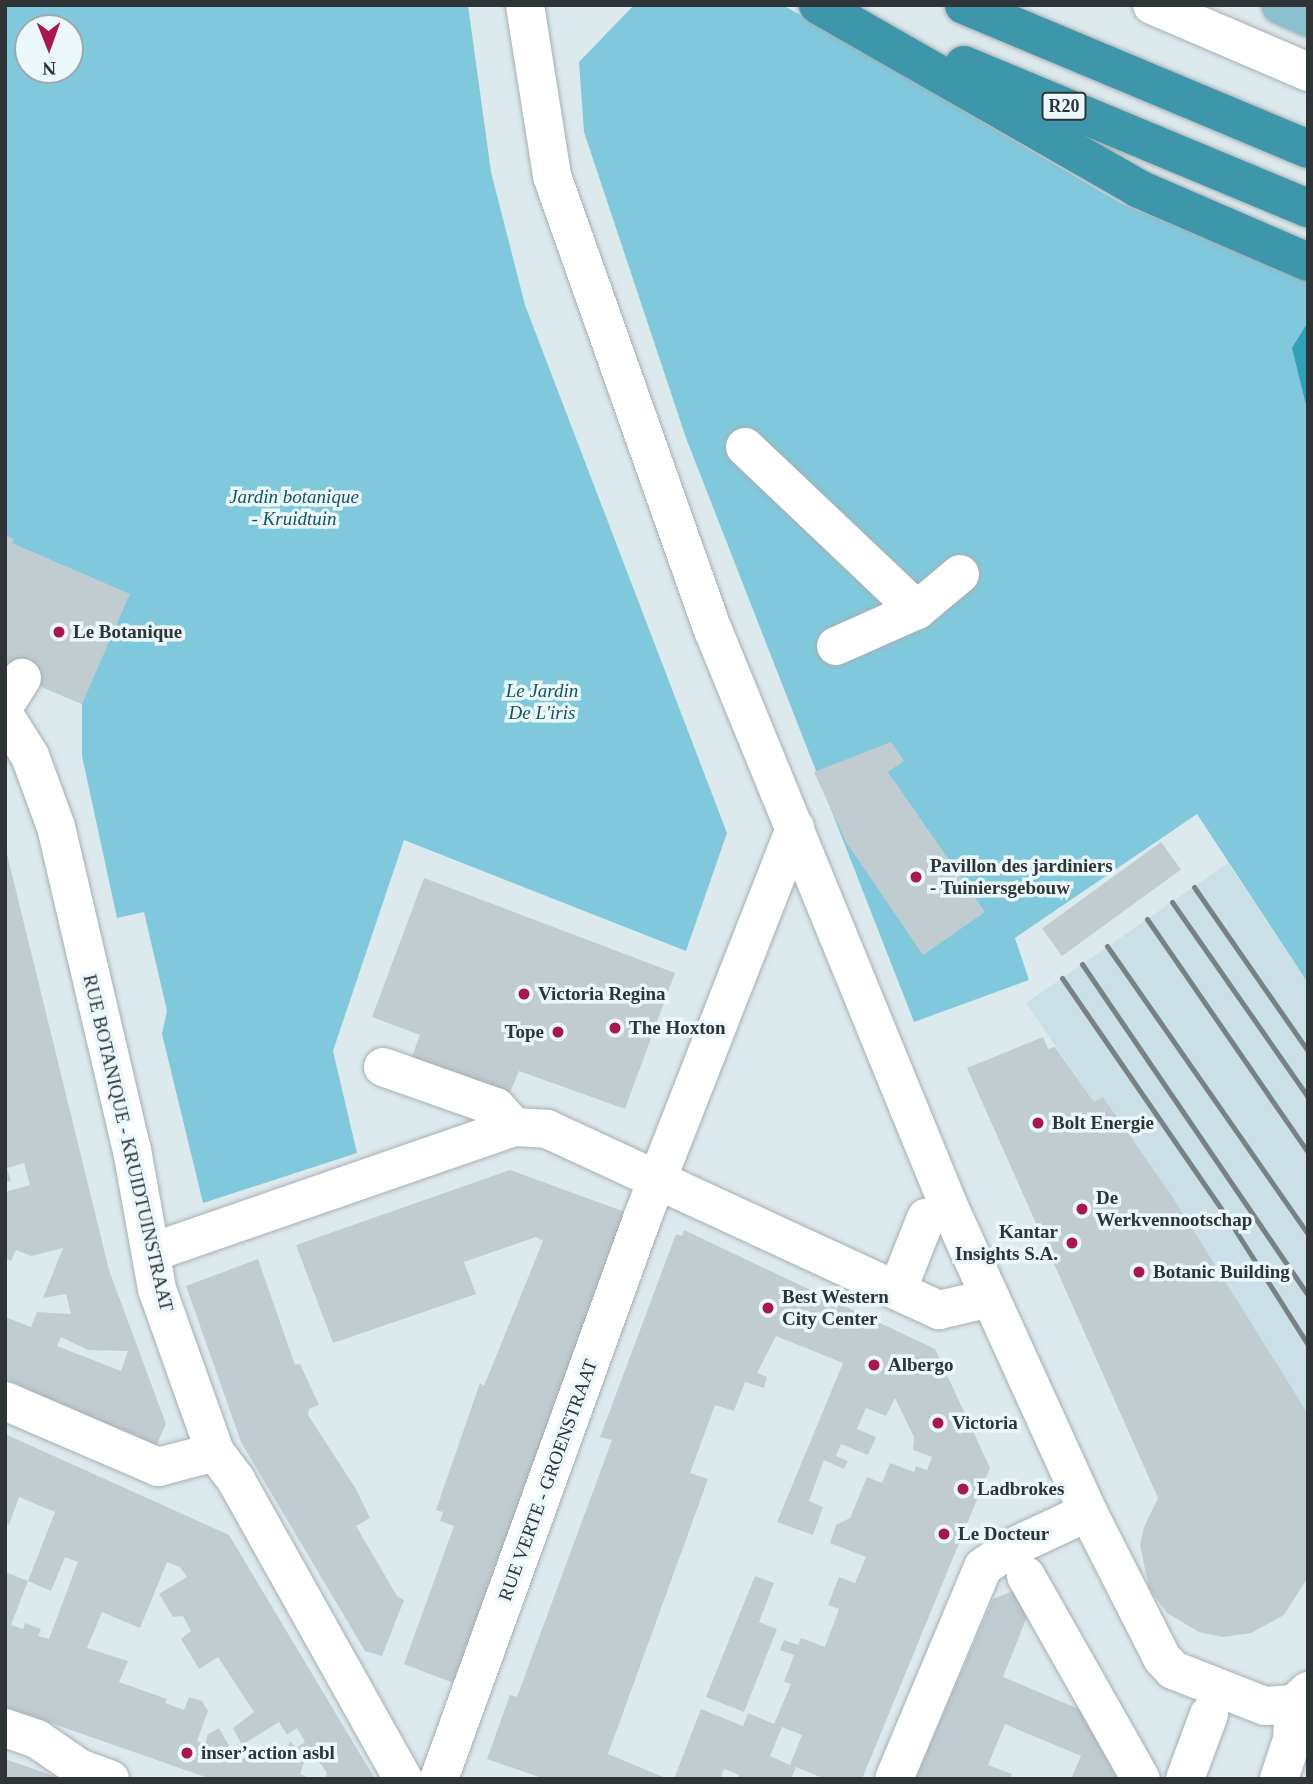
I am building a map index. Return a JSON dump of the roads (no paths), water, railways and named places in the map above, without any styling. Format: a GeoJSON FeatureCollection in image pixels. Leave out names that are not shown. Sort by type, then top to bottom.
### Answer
{"type":"FeatureCollection","features":[{"type":"Feature","properties":{"kind":"highway","name":"R20"},"geometry":{"type":"LineString","coordinates":[[819,5],[1308,208]]}},
{"type":"Feature","properties":{"kind":"highway","name":"R20"},"geometry":{"type":"LineString","coordinates":[[819,5],[1139,189],[1308,262]]}},
{"type":"Feature","properties":{"kind":"highway"},"geometry":{"type":"LineString","coordinates":[[964,5],[1308,149]]}},
{"type":"Feature","properties":{"kind":"main road"},"geometry":{"type":"LineString","coordinates":[[1281,5],[1308,17]]}},
{"type":"Feature","properties":{"kind":"street"},"geometry":{"type":"LineString","coordinates":[[525,5],[552,176],[713,630],[991,1298],[1088,1512],[1154,1644],[1173,1670],[1265,1706],[1301,1698],[1292,1740],[1279,1779]]}},
{"type":"Feature","properties":{"kind":"street"},"geometry":{"type":"LineString","coordinates":[[1152,5],[1308,72]]}},
{"type":"Feature","properties":{"kind":"street"},"geometry":{"type":"LineString","coordinates":[[746,447],[917,610]]}},
{"type":"Feature","properties":{"kind":"street"},"geometry":{"type":"LineString","coordinates":[[836,646],[917,610],[960,574]]}},
{"type":"Feature","properties":{"kind":"street","name":"RUE BOTANIQUE - KRUIDTUINSTRAAT"},"geometry":{"type":"LineString","coordinates":[[5,716],[18,763],[56,827],[153,1252],[157,1289],[215,1451],[236,1480],[403,1779]]}},
{"type":"Feature","properties":{"kind":"street","name":"RUE VERTE - GROENSTRAAT"},"geometry":{"type":"LineString","coordinates":[[439,1779],[657,1181],[795,828]]}},
{"type":"Feature","properties":{"kind":"street"},"geometry":{"type":"LineString","coordinates":[[383,1067],[496,1107],[514,1127]]}},
{"type":"Feature","properties":{"kind":"street"},"geometry":{"type":"LineString","coordinates":[[153,1252],[276,1194],[514,1127],[547,1129],[939,1310],[991,1298]]}},
{"type":"Feature","properties":{"kind":"street"},"geometry":{"type":"LineString","coordinates":[[901,1281],[926,1218]]}},
{"type":"Feature","properties":{"kind":"street"},"geometry":{"type":"LineString","coordinates":[[5,1401],[158,1467],[215,1451]]}},
{"type":"Feature","properties":{"kind":"street"},"geometry":{"type":"LineString","coordinates":[[894,1779],[983,1567],[1000,1553],[1088,1512]]}},
{"type":"Feature","properties":{"kind":"street"},"geometry":{"type":"LineString","coordinates":[[1026,1576],[1141,1779]]}},
{"type":"Feature","properties":{"kind":"street"},"geometry":{"type":"LineString","coordinates":[[1185,1779],[1209,1714]]}},
{"type":"Feature","properties":{"kind":"street"},"geometry":{"type":"LineString","coordinates":[[5,1728],[37,1739],[79,1768],[110,1779]]}},
{"type":"Feature","properties":{"kind":"railway"},"geometry":{"type":"LineString","coordinates":[[1194,887],[1308,1051]]}},
{"type":"Feature","properties":{"kind":"railway"},"geometry":{"type":"LineString","coordinates":[[1172,902],[1308,1097]]}},
{"type":"Feature","properties":{"kind":"railway"},"geometry":{"type":"LineString","coordinates":[[1147,919],[1308,1152]]}},
{"type":"Feature","properties":{"kind":"railway"},"geometry":{"type":"LineString","coordinates":[[1107,946],[1308,1234]]}},
{"type":"Feature","properties":{"kind":"railway"},"geometry":{"type":"LineString","coordinates":[[1082,964],[1308,1295]]}},
{"type":"Feature","properties":{"kind":"railway"},"geometry":{"type":"LineString","coordinates":[[1062,978],[1225,1214],[1308,1345]]}},
{"type":"Feature","properties":{"kind":"place","name":"Le Botanique"},"geometry":{"type":"Point","coordinates":[59,632]}},
{"type":"Feature","properties":{"kind":"place","name":"Pavillon des jardiniers - Tuiniersgebouw"},"geometry":{"type":"Point","coordinates":[916,877]}},
{"type":"Feature","properties":{"kind":"place","name":"Victoria Regina"},"geometry":{"type":"Point","coordinates":[524,994]}},
{"type":"Feature","properties":{"kind":"place","name":"The Hoxton"},"geometry":{"type":"Point","coordinates":[615,1028]}},
{"type":"Feature","properties":{"kind":"place","name":"Tope"},"geometry":{"type":"Point","coordinates":[558,1032]}},
{"type":"Feature","properties":{"kind":"place","name":"Bolt Energie"},"geometry":{"type":"Point","coordinates":[1038,1123]}},
{"type":"Feature","properties":{"kind":"place","name":"De Werkvennootschap"},"geometry":{"type":"Point","coordinates":[1082,1209]}},
{"type":"Feature","properties":{"kind":"place","name":"Kantar Insights S.A."},"geometry":{"type":"Point","coordinates":[1072,1243]}},
{"type":"Feature","properties":{"kind":"place","name":"Botanic Building"},"geometry":{"type":"Point","coordinates":[1139,1272]}},
{"type":"Feature","properties":{"kind":"place","name":"Best Western City Center"},"geometry":{"type":"Point","coordinates":[768,1308]}},
{"type":"Feature","properties":{"kind":"place","name":"Albergo"},"geometry":{"type":"Point","coordinates":[874,1365]}},
{"type":"Feature","properties":{"kind":"place","name":"Victoria"},"geometry":{"type":"Point","coordinates":[938,1423]}},
{"type":"Feature","properties":{"kind":"place","name":"Ladbrokes"},"geometry":{"type":"Point","coordinates":[963,1489]}},
{"type":"Feature","properties":{"kind":"place","name":"Le Docteur"},"geometry":{"type":"Point","coordinates":[944,1534]}},
{"type":"Feature","properties":{"kind":"place","name":"inser’action asbl"},"geometry":{"type":"Point","coordinates":[187,1753]}},
{"type":"Feature","properties":{"kind":"park label","name":"Jardin botanique - Kruidtuin"},"geometry":{"type":"Point","coordinates":[294,508]}},
{"type":"Feature","properties":{"kind":"park label","name":"Le Jardin De L'iris"},"geometry":{"type":"Point","coordinates":[542,702]}}]}
